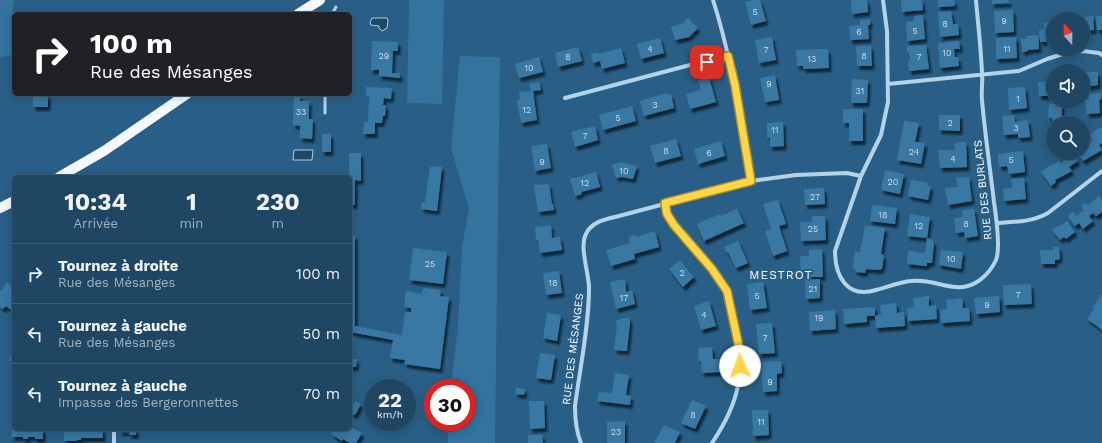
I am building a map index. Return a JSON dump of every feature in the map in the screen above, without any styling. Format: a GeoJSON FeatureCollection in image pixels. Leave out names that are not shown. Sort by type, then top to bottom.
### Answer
{"type":"FeatureCollection","features":[{"type":"Feature","properties":{"kind":"main road"},"geometry":{"type":"LineString","coordinates":[[301,12],[320,0]]}},
{"type":"Feature","properties":{"kind":"main road"},"geometry":{"type":"LineString","coordinates":[[62,175],[104,151],[184,96]]}},
{"type":"Feature","properties":{"kind":"main road"},"geometry":{"type":"LineString","coordinates":[[0,208],[12,202]]}},
{"type":"Feature","properties":{"kind":"street"},"geometry":{"type":"LineString","coordinates":[[713,0],[722,27],[735,85],[751,181]]}},
{"type":"Feature","properties":{"kind":"street","name":"RUE DES BURLATS"},"geometry":{"type":"LineString","coordinates":[[883,0],[887,31],[888,102],[880,135],[861,176],[835,251],[835,261],[838,271],[848,288],[862,292],[912,281],[931,281],[956,288],[970,286],[984,276],[992,267],[997,257],[996,223],[981,98],[982,75],[976,0]]}},
{"type":"Feature","properties":{"kind":"street"},"geometry":{"type":"LineString","coordinates":[[888,84],[1019,71],[1066,53],[1084,51],[1099,53],[1102,55]]}},
{"type":"Feature","properties":{"kind":"street"},"geometry":{"type":"LineString","coordinates":[[565,98],[728,56]]}},
{"type":"Feature","properties":{"kind":"street"},"geometry":{"type":"LineString","coordinates":[[996,223],[1028,221],[1039,218],[1048,213],[1102,171]]}},
{"type":"Feature","properties":{"kind":"street","name":"RUE DES MÉSANGES"},"geometry":{"type":"LineString","coordinates":[[581,443],[575,420],[575,406],[588,308],[589,286],[583,241],[585,235],[593,225],[601,221],[665,203],[751,181],[796,175],[847,173],[861,176]]}},
{"type":"Feature","properties":{"kind":"street"},"geometry":{"type":"LineString","coordinates":[[665,203],[667,214],[674,225],[712,269],[727,291],[738,342],[740,376],[738,388],[727,419],[712,443]]}},
{"type":"Feature","properties":{"kind":"street"},"geometry":{"type":"LineString","coordinates":[[114,431],[114,443]]}},
{"type":"Feature","properties":{"kind":"lane"},"geometry":{"type":"LineString","coordinates":[[333,12],[336,7]]}},
{"type":"Feature","properties":{"kind":"lane"},"geometry":{"type":"LineString","coordinates":[[325,96],[325,113]]}},
{"type":"Feature","properties":{"kind":"shaded area"},"geometry":{"type":"Polygon","coordinates":[[[0,0],[14,0],[12,11],[13,12],[12,12],[12,55],[0,58],[0,0]]]}},
{"type":"Feature","properties":{"kind":"shaded area"},"geometry":{"type":"Polygon","coordinates":[[[409,0],[444,0],[442,104],[407,103],[409,0]]]}},
{"type":"Feature","properties":{"kind":"shaded area"},"geometry":{"type":"Polygon","coordinates":[[[372,18],[387,18],[387,28],[382,31],[379,26],[371,25],[370,22],[372,18]]]}},
{"type":"Feature","properties":{"kind":"shaded area"},"geometry":{"type":"Polygon","coordinates":[[[460,56],[500,57],[495,443],[448,443],[448,431],[476,431],[476,379],[452,379],[458,326],[462,247],[469,209],[451,148],[460,56]]]}},
{"type":"Feature","properties":{"kind":"shaded area"},"geometry":{"type":"Polygon","coordinates":[[[294,150],[313,150],[312,160],[293,160],[294,150]]]}},
{"type":"Feature","properties":{"kind":"building"},"geometry":{"type":"Polygon","coordinates":[[[760,0],[766,21],[751,25],[745,2],[760,0]]]}},
{"type":"Feature","properties":{"kind":"building"},"geometry":{"type":"Polygon","coordinates":[[[851,0],[867,0],[868,12],[852,14],[851,0]]]}},
{"type":"Feature","properties":{"kind":"building"},"geometry":{"type":"Polygon","coordinates":[[[901,0],[922,0],[923,10],[902,12],[901,0]]]}},
{"type":"Feature","properties":{"kind":"building"},"geometry":{"type":"Polygon","coordinates":[[[938,0],[954,0],[955,6],[938,7],[938,0]]]}},
{"type":"Feature","properties":{"kind":"building"},"geometry":{"type":"Polygon","coordinates":[[[992,0],[1009,0],[1009,3],[992,4],[992,0]]]}},
{"type":"Feature","properties":{"kind":"building"},"geometry":{"type":"Polygon","coordinates":[[[1013,10],[1014,32],[995,33],[994,11],[1013,10]]]}},
{"type":"Feature","properties":{"kind":"building"},"geometry":{"type":"Polygon","coordinates":[[[951,11],[953,24],[958,24],[959,35],[940,37],[938,12],[951,11]]]}},
{"type":"Feature","properties":{"kind":"building"},"geometry":{"type":"Polygon","coordinates":[[[923,15],[925,39],[907,41],[906,22],[914,21],[914,16],[923,15]]]}},
{"type":"Feature","properties":{"kind":"building"},"geometry":{"type":"Polygon","coordinates":[[[1090,16],[1093,16],[1094,30],[1090,30],[1090,16]]]}},
{"type":"Feature","properties":{"kind":"building"},"geometry":{"type":"Polygon","coordinates":[[[1096,16],[1102,16],[1102,30],[1097,30],[1096,16]]]}},
{"type":"Feature","properties":{"kind":"building"},"geometry":{"type":"Polygon","coordinates":[[[688,18],[698,28],[689,37],[675,40],[671,27],[682,24],[688,18]]]}},
{"type":"Feature","properties":{"kind":"building"},"geometry":{"type":"Polygon","coordinates":[[[870,19],[870,25],[868,25],[869,39],[850,40],[849,26],[860,25],[860,20],[870,19]]]}},
{"type":"Feature","properties":{"kind":"building"},"geometry":{"type":"Polygon","coordinates":[[[1044,23],[1046,23],[1046,42],[1040,42],[1039,30],[1044,29],[1044,23]]]}},
{"type":"Feature","properties":{"kind":"building"},"geometry":{"type":"Polygon","coordinates":[[[1038,35],[1039,49],[1022,52],[1021,39],[1027,39],[1026,36],[1038,35]]]}},
{"type":"Feature","properties":{"kind":"building"},"geometry":{"type":"Polygon","coordinates":[[[772,37],[776,60],[759,63],[755,40],[772,37]]]}},
{"type":"Feature","properties":{"kind":"building"},"geometry":{"type":"Polygon","coordinates":[[[1016,37],[1017,58],[996,59],[996,38],[1016,37]]]}},
{"type":"Feature","properties":{"kind":"building"},"geometry":{"type":"Polygon","coordinates":[[[660,38],[664,53],[641,59],[637,44],[660,38]]]}},
{"type":"Feature","properties":{"kind":"building"},"geometry":{"type":"Polygon","coordinates":[[[372,41],[398,42],[398,51],[393,51],[392,73],[400,73],[400,78],[379,76],[379,70],[371,70],[372,41]]]}},
{"type":"Feature","properties":{"kind":"building"},"geometry":{"type":"Polygon","coordinates":[[[959,41],[960,49],[954,49],[955,57],[958,57],[959,66],[940,68],[938,43],[959,41]]]}},
{"type":"Feature","properties":{"kind":"building"},"geometry":{"type":"Polygon","coordinates":[[[926,45],[929,69],[909,71],[908,62],[910,61],[909,52],[907,53],[907,46],[926,45]]]}},
{"type":"Feature","properties":{"kind":"building"},"geometry":{"type":"Polygon","coordinates":[[[856,46],[871,46],[872,66],[857,66],[856,46]]]}},
{"type":"Feature","properties":{"kind":"building"},"geometry":{"type":"Polygon","coordinates":[[[578,47],[582,61],[558,67],[555,53],[578,47]]]}},
{"type":"Feature","properties":{"kind":"building"},"geometry":{"type":"Polygon","coordinates":[[[621,48],[625,63],[602,69],[600,61],[593,63],[591,54],[598,52],[598,54],[621,48]]]}},
{"type":"Feature","properties":{"kind":"building"},"geometry":{"type":"Polygon","coordinates":[[[828,49],[829,68],[803,69],[803,66],[797,66],[796,50],[828,49]]]}},
{"type":"Feature","properties":{"kind":"building"},"geometry":{"type":"Polygon","coordinates":[[[539,57],[543,72],[519,78],[515,64],[539,57]]]}},
{"type":"Feature","properties":{"kind":"building"},"geometry":{"type":"Polygon","coordinates":[[[1090,72],[1098,72],[1098,85],[1090,86],[1090,72]]]}},
{"type":"Feature","properties":{"kind":"building"},"geometry":{"type":"Polygon","coordinates":[[[775,75],[779,100],[765,102],[760,78],[775,75]]]}},
{"type":"Feature","properties":{"kind":"building"},"geometry":{"type":"Polygon","coordinates":[[[709,77],[716,102],[690,109],[686,94],[701,90],[698,80],[709,77]]]}},
{"type":"Feature","properties":{"kind":"building"},"geometry":{"type":"Polygon","coordinates":[[[852,79],[868,80],[867,103],[851,103],[852,79]]]}},
{"type":"Feature","properties":{"kind":"building"},"geometry":{"type":"Polygon","coordinates":[[[539,82],[541,90],[533,91],[537,120],[521,123],[517,100],[520,99],[519,92],[531,91],[529,84],[539,82]]]}},
{"type":"Feature","properties":{"kind":"building"},"geometry":{"type":"Polygon","coordinates":[[[1038,82],[1046,82],[1046,96],[1039,96],[1038,82]]]}},
{"type":"Feature","properties":{"kind":"building"},"geometry":{"type":"Polygon","coordinates":[[[366,87],[392,88],[391,99],[384,98],[383,105],[386,105],[385,116],[383,116],[382,123],[375,123],[375,134],[363,134],[364,122],[368,122],[369,97],[366,96],[366,87]]]}},
{"type":"Feature","properties":{"kind":"building"},"geometry":{"type":"Polygon","coordinates":[[[1025,87],[1027,108],[1009,110],[1008,88],[1025,87]]]}},
{"type":"Feature","properties":{"kind":"building"},"geometry":{"type":"Polygon","coordinates":[[[666,93],[667,95],[671,94],[674,108],[644,116],[640,101],[666,93]]]}},
{"type":"Feature","properties":{"kind":"building"},"geometry":{"type":"Polygon","coordinates":[[[1101,93],[1101,99],[1099,100],[1100,113],[1087,114],[1086,108],[1090,108],[1090,94],[1101,93]]]}},
{"type":"Feature","properties":{"kind":"building"},"geometry":{"type":"Polygon","coordinates":[[[33,96],[48,96],[48,107],[33,107],[33,96]]]}},
{"type":"Feature","properties":{"kind":"building"},"geometry":{"type":"Polygon","coordinates":[[[294,96],[300,96],[300,101],[309,101],[309,119],[313,119],[312,139],[300,138],[300,126],[293,125],[294,96]]]}},
{"type":"Feature","properties":{"kind":"building"},"geometry":{"type":"Polygon","coordinates":[[[632,106],[636,121],[603,130],[599,115],[632,106]]]}},
{"type":"Feature","properties":{"kind":"building"},"geometry":{"type":"Polygon","coordinates":[[[1049,108],[1062,108],[1062,116],[1048,116],[1049,108]]]}},
{"type":"Feature","properties":{"kind":"building"},"geometry":{"type":"Polygon","coordinates":[[[843,109],[863,109],[863,141],[849,141],[849,123],[843,123],[843,109]]]}},
{"type":"Feature","properties":{"kind":"building"},"geometry":{"type":"Polygon","coordinates":[[[939,115],[960,115],[960,131],[939,130],[939,115]]]}},
{"type":"Feature","properties":{"kind":"building"},"geometry":{"type":"Polygon","coordinates":[[[1014,115],[1015,122],[1028,120],[1030,137],[1018,138],[1018,134],[1004,135],[1002,116],[1014,115]]]}},
{"type":"Feature","properties":{"kind":"building"},"geometry":{"type":"Polygon","coordinates":[[[904,121],[919,123],[915,142],[925,143],[921,164],[897,160],[904,121]]]}},
{"type":"Feature","properties":{"kind":"building"},"geometry":{"type":"Polygon","coordinates":[[[783,122],[784,146],[770,147],[770,137],[767,138],[767,123],[783,122]]]}},
{"type":"Feature","properties":{"kind":"building"},"geometry":{"type":"Polygon","coordinates":[[[595,126],[598,140],[575,147],[571,132],[595,126]]]}},
{"type":"Feature","properties":{"kind":"building"},"geometry":{"type":"Polygon","coordinates":[[[1100,127],[1102,130],[1102,143],[1099,145],[1102,150],[1090,157],[1090,143],[1093,140],[1090,135],[1100,127]]]}},
{"type":"Feature","properties":{"kind":"building"},"geometry":{"type":"Polygon","coordinates":[[[322,134],[331,134],[331,152],[322,152],[322,134]]]}},
{"type":"Feature","properties":{"kind":"building"},"geometry":{"type":"Polygon","coordinates":[[[676,139],[681,156],[655,163],[650,146],[676,139]]]}},
{"type":"Feature","properties":{"kind":"building"},"geometry":{"type":"Polygon","coordinates":[[[721,141],[725,156],[698,164],[694,149],[721,141]]]}},
{"type":"Feature","properties":{"kind":"building"},"geometry":{"type":"Polygon","coordinates":[[[966,142],[967,167],[940,168],[938,150],[955,150],[954,143],[966,142]]]}},
{"type":"Feature","properties":{"kind":"building"},"geometry":{"type":"Polygon","coordinates":[[[547,144],[551,168],[535,171],[531,146],[547,144]]]}},
{"type":"Feature","properties":{"kind":"building"},"geometry":{"type":"Polygon","coordinates":[[[1023,151],[1025,172],[1009,174],[1007,166],[999,167],[998,154],[1023,151]]]}},
{"type":"Feature","properties":{"kind":"building"},"geometry":{"type":"Polygon","coordinates":[[[349,153],[361,153],[361,181],[355,180],[355,205],[352,205],[352,175],[349,175],[349,153]]]}},
{"type":"Feature","properties":{"kind":"building"},"geometry":{"type":"Polygon","coordinates":[[[1063,160],[1078,161],[1069,167],[1072,171],[1055,180],[1056,182],[1051,186],[1041,172],[1052,164],[1053,165],[1059,161],[1060,164],[1064,161],[1063,160]]]}},
{"type":"Feature","properties":{"kind":"building"},"geometry":{"type":"Polygon","coordinates":[[[621,162],[637,166],[633,179],[622,177],[616,178],[612,165],[621,162]]]}},
{"type":"Feature","properties":{"kind":"building"},"geometry":{"type":"Polygon","coordinates":[[[430,167],[442,167],[437,211],[421,209],[422,202],[425,202],[430,167]]]}},
{"type":"Feature","properties":{"kind":"building"},"geometry":{"type":"Polygon","coordinates":[[[885,170],[904,174],[900,194],[881,190],[885,170]]]}},
{"type":"Feature","properties":{"kind":"building"},"geometry":{"type":"Polygon","coordinates":[[[596,172],[600,187],[581,192],[582,194],[575,196],[570,179],[596,172]]]}},
{"type":"Feature","properties":{"kind":"building"},"geometry":{"type":"Polygon","coordinates":[[[969,177],[972,201],[948,205],[945,188],[958,187],[956,178],[969,177]]]}},
{"type":"Feature","properties":{"kind":"building"},"geometry":{"type":"Polygon","coordinates":[[[1024,178],[1026,199],[1004,201],[1003,189],[1012,188],[1011,179],[1024,178]]]}},
{"type":"Feature","properties":{"kind":"building"},"geometry":{"type":"Polygon","coordinates":[[[911,180],[928,183],[927,186],[931,186],[928,200],[908,196],[911,180]]]}},
{"type":"Feature","properties":{"kind":"building"},"geometry":{"type":"Polygon","coordinates":[[[549,184],[554,210],[538,212],[534,185],[549,184]]]}},
{"type":"Feature","properties":{"kind":"building"},"geometry":{"type":"Polygon","coordinates":[[[824,188],[825,204],[805,205],[804,189],[824,188]]]}},
{"type":"Feature","properties":{"kind":"building"},"geometry":{"type":"Polygon","coordinates":[[[1099,196],[1102,200],[1102,212],[1096,216],[1093,213],[1089,216],[1093,221],[1083,229],[1079,223],[1075,226],[1068,216],[1073,212],[1076,216],[1084,210],[1081,206],[1086,203],[1088,205],[1099,196]]]}},
{"type":"Feature","properties":{"kind":"building"},"geometry":{"type":"Polygon","coordinates":[[[778,200],[786,224],[779,226],[787,251],[773,256],[765,231],[771,229],[763,204],[778,200]]]}},
{"type":"Feature","properties":{"kind":"building"},"geometry":{"type":"Polygon","coordinates":[[[872,205],[897,208],[895,224],[870,221],[872,205]]]}},
{"type":"Feature","properties":{"kind":"building"},"geometry":{"type":"Polygon","coordinates":[[[737,209],[744,223],[704,241],[697,224],[720,214],[721,216],[737,209]]]}},
{"type":"Feature","properties":{"kind":"building"},"geometry":{"type":"Polygon","coordinates":[[[974,209],[978,236],[965,238],[964,232],[956,233],[954,218],[963,217],[962,210],[974,209]]]}},
{"type":"Feature","properties":{"kind":"building"},"geometry":{"type":"Polygon","coordinates":[[[910,214],[930,217],[927,238],[907,236],[910,214]]]}},
{"type":"Feature","properties":{"kind":"building"},"geometry":{"type":"Polygon","coordinates":[[[812,216],[825,216],[826,240],[801,241],[800,222],[812,222],[812,216]]]}},
{"type":"Feature","properties":{"kind":"building"},"geometry":{"type":"Polygon","coordinates":[[[1067,221],[1075,232],[1066,239],[1064,237],[1060,240],[1052,230],[1067,221]]]}},
{"type":"Feature","properties":{"kind":"building"},"geometry":{"type":"Polygon","coordinates":[[[551,225],[552,238],[560,237],[562,250],[540,253],[538,239],[536,240],[535,227],[551,225]]]}},
{"type":"Feature","properties":{"kind":"building"},"geometry":{"type":"Polygon","coordinates":[[[865,225],[885,228],[881,254],[884,255],[882,269],[866,269],[865,273],[856,272],[853,267],[855,251],[860,252],[865,225]]]}},
{"type":"Feature","properties":{"kind":"building"},"geometry":{"type":"Polygon","coordinates":[[[655,231],[659,247],[634,254],[635,259],[611,266],[606,250],[630,243],[629,237],[635,235],[636,237],[655,231]]]}},
{"type":"Feature","properties":{"kind":"building"},"geometry":{"type":"Polygon","coordinates":[[[352,235],[355,235],[355,326],[402,335],[405,312],[411,312],[411,308],[404,307],[406,291],[422,294],[423,288],[441,290],[440,296],[449,297],[440,369],[404,364],[405,360],[390,358],[393,340],[352,332],[352,235]]]}},
{"type":"Feature","properties":{"kind":"building"},"geometry":{"type":"Polygon","coordinates":[[[927,238],[931,239],[934,243],[932,263],[927,263],[927,266],[907,264],[908,251],[925,253],[927,238]]]}},
{"type":"Feature","properties":{"kind":"building"},"geometry":{"type":"Polygon","coordinates":[[[738,241],[748,263],[736,268],[724,247],[738,241]]]}},
{"type":"Feature","properties":{"kind":"building"},"geometry":{"type":"Polygon","coordinates":[[[1053,247],[1059,247],[1060,259],[1055,260],[1055,264],[1041,264],[1040,250],[1054,250],[1053,247]]]}},
{"type":"Feature","properties":{"kind":"building"},"geometry":{"type":"Polygon","coordinates":[[[413,248],[447,252],[443,284],[409,280],[413,248]]]}},
{"type":"Feature","properties":{"kind":"building"},"geometry":{"type":"Polygon","coordinates":[[[822,249],[823,277],[809,277],[809,272],[801,272],[800,256],[809,256],[809,250],[822,249]]]}},
{"type":"Feature","properties":{"kind":"building"},"geometry":{"type":"Polygon","coordinates":[[[941,250],[963,252],[961,269],[939,265],[941,250]]]}},
{"type":"Feature","properties":{"kind":"building"},"geometry":{"type":"Polygon","coordinates":[[[680,260],[694,277],[683,287],[669,269],[680,260]]]}},
{"type":"Feature","properties":{"kind":"building"},"geometry":{"type":"Polygon","coordinates":[[[559,271],[562,293],[546,295],[543,273],[559,271]]]}},
{"type":"Feature","properties":{"kind":"building"},"geometry":{"type":"Polygon","coordinates":[[[625,279],[626,292],[632,290],[635,304],[616,309],[610,282],[625,279]]]}},
{"type":"Feature","properties":{"kind":"building"},"geometry":{"type":"Polygon","coordinates":[[[820,279],[820,298],[806,299],[805,280],[820,279]]]}},
{"type":"Feature","properties":{"kind":"building"},"geometry":{"type":"Polygon","coordinates":[[[7,282],[12,286],[11,310],[6,306],[3,309],[0,307],[0,292],[7,282]]]}},
{"type":"Feature","properties":{"kind":"building"},"geometry":{"type":"Polygon","coordinates":[[[763,282],[767,308],[750,310],[747,284],[763,282]]]}},
{"type":"Feature","properties":{"kind":"building"},"geometry":{"type":"Polygon","coordinates":[[[1031,284],[1032,304],[1004,305],[1003,285],[1031,284]]]}},
{"type":"Feature","properties":{"kind":"building"},"geometry":{"type":"Polygon","coordinates":[[[1102,294],[1102,330],[1087,319],[1094,309],[1092,308],[1102,294]]]}},
{"type":"Feature","properties":{"kind":"building"},"geometry":{"type":"Polygon","coordinates":[[[929,296],[929,306],[936,305],[937,319],[908,321],[907,308],[914,307],[913,298],[929,296]]]}},
{"type":"Feature","properties":{"kind":"building"},"geometry":{"type":"Polygon","coordinates":[[[999,296],[1000,312],[976,314],[974,298],[999,296]]]}},
{"type":"Feature","properties":{"kind":"building"},"geometry":{"type":"Polygon","coordinates":[[[962,298],[963,308],[969,308],[970,321],[941,323],[940,310],[947,309],[946,300],[962,298]]]}},
{"type":"Feature","properties":{"kind":"building"},"geometry":{"type":"Polygon","coordinates":[[[709,301],[716,326],[701,330],[694,306],[709,301]]]}},
{"type":"Feature","properties":{"kind":"building"},"geometry":{"type":"Polygon","coordinates":[[[896,303],[897,313],[904,312],[905,326],[876,328],[875,316],[881,314],[880,305],[896,303]]]}},
{"type":"Feature","properties":{"kind":"building"},"geometry":{"type":"Polygon","coordinates":[[[875,307],[875,316],[867,316],[867,322],[844,324],[843,309],[875,307]]]}},
{"type":"Feature","properties":{"kind":"building"},"geometry":{"type":"Polygon","coordinates":[[[835,310],[836,329],[810,331],[809,312],[835,310]]]}},
{"type":"Feature","properties":{"kind":"building"},"geometry":{"type":"Polygon","coordinates":[[[547,313],[561,315],[557,341],[543,338],[547,313]]]}},
{"type":"Feature","properties":{"kind":"building"},"geometry":{"type":"Polygon","coordinates":[[[629,317],[630,323],[627,351],[614,350],[617,326],[615,321],[629,317]]]}},
{"type":"Feature","properties":{"kind":"building"},"geometry":{"type":"Polygon","coordinates":[[[772,323],[775,353],[759,354],[756,324],[772,323]]]}},
{"type":"Feature","properties":{"kind":"building"},"geometry":{"type":"Polygon","coordinates":[[[712,347],[713,359],[719,359],[720,372],[702,373],[698,348],[712,347]]]}},
{"type":"Feature","properties":{"kind":"building"},"geometry":{"type":"Polygon","coordinates":[[[540,353],[555,355],[551,380],[536,378],[540,353]]]}},
{"type":"Feature","properties":{"kind":"building"},"geometry":{"type":"Polygon","coordinates":[[[12,355],[12,372],[9,356],[12,355]]]}},
{"type":"Feature","properties":{"kind":"building"},"geometry":{"type":"Polygon","coordinates":[[[352,359],[357,359],[356,367],[352,367],[352,359]]]}},
{"type":"Feature","properties":{"kind":"building"},"geometry":{"type":"Polygon","coordinates":[[[781,361],[782,373],[777,374],[777,391],[763,392],[761,362],[781,361]]]}},
{"type":"Feature","properties":{"kind":"building"},"geometry":{"type":"Polygon","coordinates":[[[615,373],[629,375],[626,395],[631,396],[630,405],[597,401],[599,392],[612,393],[615,373]]]}},
{"type":"Feature","properties":{"kind":"building"},"geometry":{"type":"Polygon","coordinates":[[[516,388],[525,389],[524,395],[515,394],[516,388]]]}},
{"type":"Feature","properties":{"kind":"building"},"geometry":{"type":"Polygon","coordinates":[[[692,400],[706,406],[695,429],[681,423],[692,400]]]}},
{"type":"Feature","properties":{"kind":"building"},"geometry":{"type":"Polygon","coordinates":[[[355,401],[361,404],[355,415],[352,414],[352,406],[355,401]]]}},
{"type":"Feature","properties":{"kind":"building"},"geometry":{"type":"Polygon","coordinates":[[[529,401],[544,401],[545,428],[530,429],[529,401]]]}},
{"type":"Feature","properties":{"kind":"building"},"geometry":{"type":"Polygon","coordinates":[[[752,410],[768,410],[769,435],[753,436],[752,410]]]}},
{"type":"Feature","properties":{"kind":"building"},"geometry":{"type":"Polygon","coordinates":[[[625,421],[625,443],[607,443],[607,422],[625,421]]]}},
{"type":"Feature","properties":{"kind":"building"},"geometry":{"type":"Polygon","coordinates":[[[664,425],[680,432],[675,443],[654,443],[664,425]]]}},
{"type":"Feature","properties":{"kind":"building"},"geometry":{"type":"Polygon","coordinates":[[[352,428],[362,433],[356,443],[350,443],[343,439],[342,441],[331,434],[333,431],[352,431],[352,428]]]}},
{"type":"Feature","properties":{"kind":"building"},"geometry":{"type":"Polygon","coordinates":[[[12,431],[43,431],[43,439],[35,439],[35,437],[23,439],[23,437],[12,437],[12,431]]]}},
{"type":"Feature","properties":{"kind":"building"},"geometry":{"type":"Polygon","coordinates":[[[64,431],[103,431],[103,438],[81,438],[81,440],[77,441],[64,441],[64,431]]]}},
{"type":"Feature","properties":{"kind":"building"},"geometry":{"type":"Polygon","coordinates":[[[136,431],[136,435],[129,435],[130,432],[120,432],[136,431]]]}},
{"type":"Feature","properties":{"kind":"building"},"geometry":{"type":"Polygon","coordinates":[[[528,435],[542,435],[543,443],[528,443],[528,435]]]}},
{"type":"Feature","properties":{"kind":"district","name":"MESTROT"},"geometry":{"type":"Point","coordinates":[781,275]}},
{"type":"Feature","properties":{"kind":"route"},"geometry":{"type":"LineString","coordinates":[[707,62],[728,56],[735,85],[751,181],[665,203],[667,214],[674,225],[712,269],[727,291],[738,342],[740,366]]}}]}
